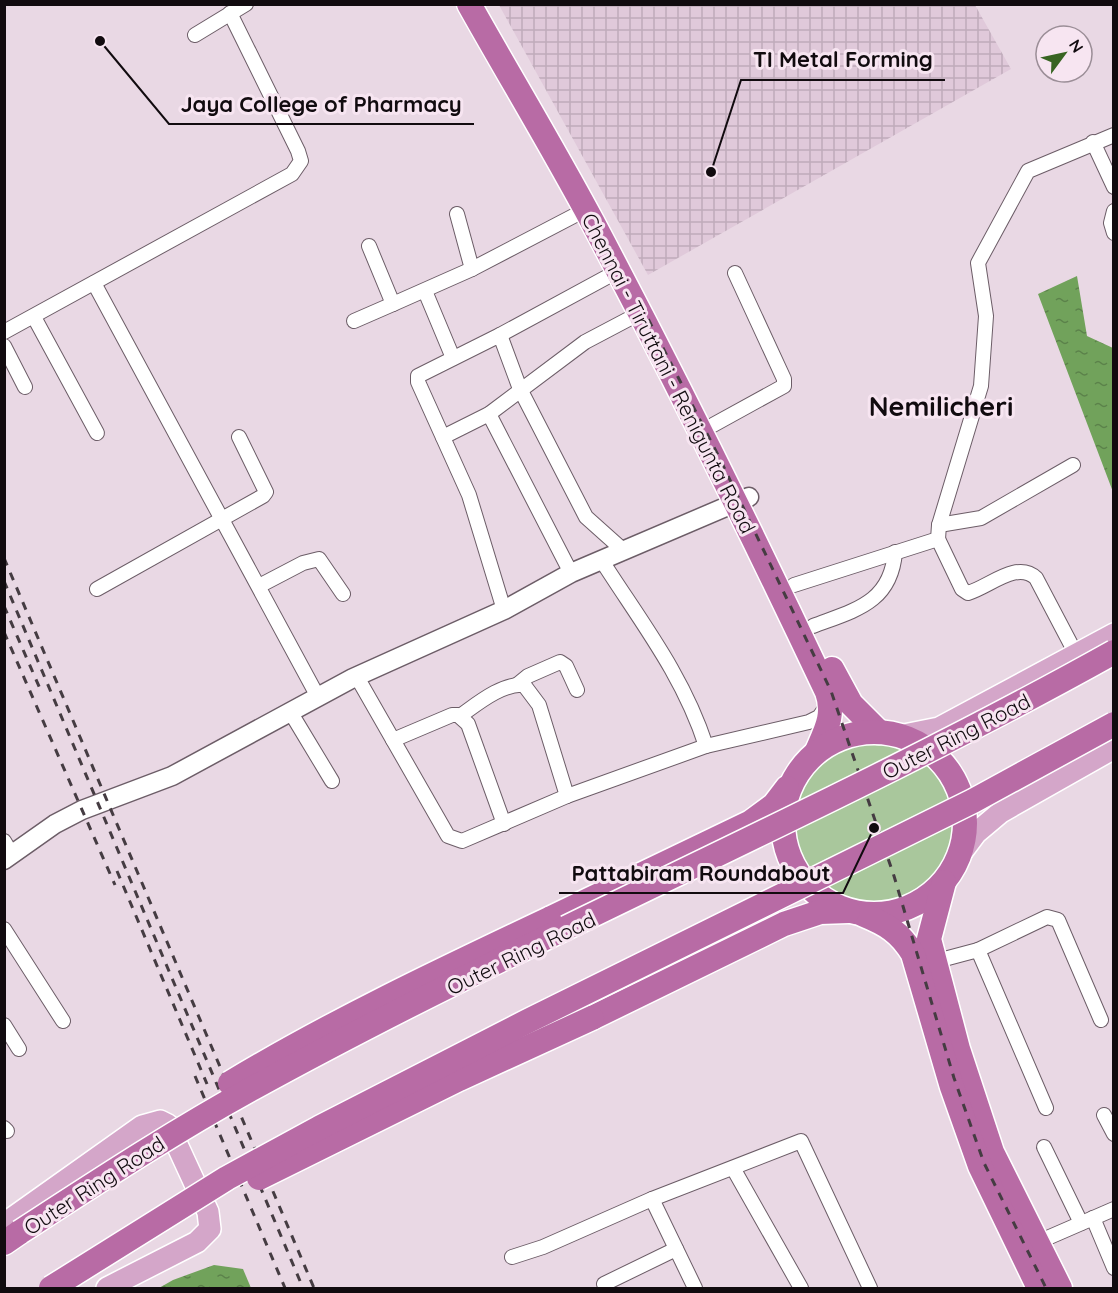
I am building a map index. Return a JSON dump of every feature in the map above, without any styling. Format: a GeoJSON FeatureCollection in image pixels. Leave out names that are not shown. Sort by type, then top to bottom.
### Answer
{"type":"FeatureCollection","features":[{"type":"Feature","properties":{"kind":"highway","name":"Chennai - Tiruttani - Renigunta Road"},"geometry":{"type":"LineString","coordinates":[[469,4],[585,210],[743,500],[794,585],[842,690],[851,704],[889,734],[932,753],[957,787],[962,801],[964,829],[958,857],[944,882],[929,939],[933,962],[958,1049],[992,1152],[1060,1288]]}},
{"type":"Feature","properties":{"kind":"highway","name":"Chennai - Tiruttani - Renigunta Road"},"geometry":{"type":"LineString","coordinates":[[486,4],[608,223],[713,424],[743,500],[830,700],[830,723],[817,751],[794,778],[783,809],[784,841],[789,856],[805,883],[816,894],[830,903],[889,925],[903,938],[913,954],[952,1087],[981,1166],[1039,1288]]}},
{"type":"Feature","properties":{"kind":"highway","name":"Outer Ring Road"},"geometry":{"type":"LineString","coordinates":[[4,1243],[161,1141],[293,1067],[900,766],[1113,652]]}},
{"type":"Feature","properties":{"kind":"highway"},"geometry":{"type":"LineString","coordinates":[[53,1287],[227,1178],[328,1123],[528,1021],[973,801],[1113,724]]}},
{"type":"Feature","properties":{"kind":"highway","name":"Chennai - Tiruttani - Renigunta Road"},"geometry":{"type":"LineString","coordinates":[[817,751],[846,736],[889,734]]}},
{"type":"Feature","properties":{"kind":"highway"},"geometry":{"type":"LineString","coordinates":[[48,1213],[139,1139],[256,1068],[397,992],[751,822],[774,806],[794,778]]}},
{"type":"Feature","properties":{"kind":"highway","name":"Chennai - Tiruttani - Renigunta Road"},"geometry":{"type":"LineString","coordinates":[[857,913],[897,911],[914,905],[944,882]]}},
{"type":"Feature","properties":{"kind":"highway"},"geometry":{"type":"LineString","coordinates":[[53,1287],[326,1144],[784,924],[820,912],[857,913]]}},
{"type":"Feature","properties":{"kind":"main road"},"geometry":{"type":"LineString","coordinates":[[889,734],[933,730],[969,704],[1020,679],[1043,673],[1113,634]]}},
{"type":"Feature","properties":{"kind":"main road"},"geometry":{"type":"LineString","coordinates":[[958,857],[986,823],[1030,794],[1113,748]]}},
{"type":"Feature","properties":{"kind":"main road"},"geometry":{"type":"LineString","coordinates":[[1030,794],[1074,783],[1113,760]]}},
{"type":"Feature","properties":{"kind":"main road"},"geometry":{"type":"LineString","coordinates":[[4,1224],[142,1126],[160,1121],[168,1125],[208,1212],[210,1229],[198,1242],[107,1288]]}},
{"type":"Feature","properties":{"kind":"street"},"geometry":{"type":"LineString","coordinates":[[195,35],[246,4]]}},
{"type":"Feature","properties":{"kind":"street"},"geometry":{"type":"LineString","coordinates":[[4,332],[292,174],[301,161],[230,13]]}},
{"type":"Feature","properties":{"kind":"street"},"geometry":{"type":"LineString","coordinates":[[1077,656],[1036,578],[1031,573],[1014,572],[968,592],[962,589],[938,532],[981,386],[986,316],[978,263],[1028,171],[1113,135]]}},
{"type":"Feature","properties":{"kind":"street"},"geometry":{"type":"LineString","coordinates":[[1093,142],[1113,187]]}},
{"type":"Feature","properties":{"kind":"street"},"geometry":{"type":"LineString","coordinates":[[354,321],[472,269],[585,210]]}},
{"type":"Feature","properties":{"kind":"street"},"geometry":{"type":"LineString","coordinates":[[1113,211],[1111,223],[1113,233]]}},
{"type":"Feature","properties":{"kind":"street"},"geometry":{"type":"LineString","coordinates":[[457,214],[472,269]]}},
{"type":"Feature","properties":{"kind":"street"},"geometry":{"type":"LineString","coordinates":[[369,246],[393,304]]}},
{"type":"Feature","properties":{"kind":"street"},"geometry":{"type":"LineString","coordinates":[[504,610],[470,495],[418,382],[418,376],[500,335],[618,271]]}},
{"type":"Feature","properties":{"kind":"street"},"geometry":{"type":"LineString","coordinates":[[713,424],[784,386],[784,379],[735,273]]}},
{"type":"Feature","properties":{"kind":"street"},"geometry":{"type":"LineString","coordinates":[[94,283],[224,520],[318,698]]}},
{"type":"Feature","properties":{"kind":"street"},"geometry":{"type":"LineString","coordinates":[[425,291],[453,358]]}},
{"type":"Feature","properties":{"kind":"street"},"geometry":{"type":"LineString","coordinates":[[443,437],[489,414],[585,342],[640,313]]}},
{"type":"Feature","properties":{"kind":"street"},"geometry":{"type":"LineString","coordinates":[[34,317],[97,433]]}},
{"type":"Feature","properties":{"kind":"street"},"geometry":{"type":"LineString","coordinates":[[500,335],[520,389],[586,517],[624,551]]}},
{"type":"Feature","properties":{"kind":"street"},"geometry":{"type":"LineString","coordinates":[[4,346],[25,387]]}},
{"type":"Feature","properties":{"kind":"street"},"geometry":{"type":"LineString","coordinates":[[489,414],[571,573]]}},
{"type":"Feature","properties":{"kind":"street"},"geometry":{"type":"LineString","coordinates":[[97,589],[224,520],[263,496],[266,492],[239,437]]}},
{"type":"Feature","properties":{"kind":"street"},"geometry":{"type":"LineString","coordinates":[[794,585],[895,552],[938,532],[981,518],[1073,465]]}},
{"type":"Feature","properties":{"kind":"street"},"geometry":{"type":"LineString","coordinates":[[7,851],[66,818],[181,772],[357,677],[504,610],[571,573],[743,500]]}},
{"type":"Feature","properties":{"kind":"street"},"geometry":{"type":"LineString","coordinates":[[813,626],[857,609],[884,589],[894,572],[895,552]]}},
{"type":"Feature","properties":{"kind":"street"},"geometry":{"type":"LineString","coordinates":[[259,586],[303,563],[319,559],[343,594]]}},
{"type":"Feature","properties":{"kind":"street"},"geometry":{"type":"LineString","coordinates":[[602,561],[640,615],[694,708],[706,746]]}},
{"type":"Feature","properties":{"kind":"street"},"geometry":{"type":"LineString","coordinates":[[460,716],[483,700],[560,662],[566,666],[577,690]]}},
{"type":"Feature","properties":{"kind":"street"},"geometry":{"type":"LineString","coordinates":[[357,677],[448,837],[462,841],[567,796],[706,746],[809,722],[819,717],[830,700]]}},
{"type":"Feature","properties":{"kind":"street"},"geometry":{"type":"LineString","coordinates":[[517,685],[524,685],[539,705],[567,796]]}},
{"type":"Feature","properties":{"kind":"street"},"geometry":{"type":"LineString","coordinates":[[291,713],[332,781]]}},
{"type":"Feature","properties":{"kind":"street"},"geometry":{"type":"LineString","coordinates":[[393,740],[452,715],[460,716],[468,724],[504,824]]}},
{"type":"Feature","properties":{"kind":"street"},"geometry":{"type":"LineString","coordinates":[[933,962],[978,950],[1047,917],[1058,920],[1101,1020]]}},
{"type":"Feature","properties":{"kind":"street"},"geometry":{"type":"LineString","coordinates":[[7,938],[63,1021]]}},
{"type":"Feature","properties":{"kind":"street"},"geometry":{"type":"LineString","coordinates":[[978,950],[1046,1108]]}},
{"type":"Feature","properties":{"kind":"street"},"geometry":{"type":"LineString","coordinates":[[4,1025],[19,1049]]}},
{"type":"Feature","properties":{"kind":"street"},"geometry":{"type":"LineString","coordinates":[[1104,1115],[1113,1134]]}},
{"type":"Feature","properties":{"kind":"street"},"geometry":{"type":"LineString","coordinates":[[512,1257],[543,1247],[652,1199],[801,1141],[870,1288]]}},
{"type":"Feature","properties":{"kind":"street"},"geometry":{"type":"LineString","coordinates":[[1044,1147],[1113,1268]]}},
{"type":"Feature","properties":{"kind":"street"},"geometry":{"type":"LineString","coordinates":[[733,1168],[801,1288]]}},
{"type":"Feature","properties":{"kind":"street"},"geometry":{"type":"LineString","coordinates":[[652,1199],[695,1288]]}},
{"type":"Feature","properties":{"kind":"street"},"geometry":{"type":"LineString","coordinates":[[1038,1242],[1113,1209]]}},
{"type":"Feature","properties":{"kind":"street"},"geometry":{"type":"LineString","coordinates":[[604,1284],[676,1249]]}},
{"type":"Feature","properties":{"kind":"shaded area"},"geometry":{"type":"Polygon","coordinates":[[[499,5],[975,5],[1011,69],[648,275],[499,5]]]}},
{"type":"Feature","properties":{"kind":"shaded area"},"geometry":{"type":"Polygon","coordinates":[[[874,738],[906,744],[921,752],[933,763],[944,775],[952,790],[958,822],[952,854],[944,869],[933,881],[921,892],[906,900],[874,906],[842,900],[827,892],[815,881],[804,869],[796,854],[790,822],[796,790],[804,775],[815,763],[827,752],[842,744],[874,738]]]}},
{"type":"Feature","properties":{"kind":"water"},"geometry":{"type":"Polygon","coordinates":[[[1077,276],[1087,336],[1113,348],[1113,492],[1038,294],[1077,276]]]}},
{"type":"Feature","properties":{"kind":"water"},"geometry":{"type":"Polygon","coordinates":[[[214,1265],[243,1269],[251,1288],[159,1288],[173,1280],[214,1265]]]}},
{"type":"Feature","properties":{"kind":"railway"},"geometry":{"type":"LineString","coordinates":[[641,305],[719,457],[831,691],[894,876],[954,1078],[984,1163],[1046,1288]]}},
{"type":"Feature","properties":{"kind":"railway"},"geometry":{"type":"LineString","coordinates":[[4,558],[314,1288]]}},
{"type":"Feature","properties":{"kind":"railway"},"geometry":{"type":"LineString","coordinates":[[4,581],[303,1288]]}},
{"type":"Feature","properties":{"kind":"railway"},"geometry":{"type":"LineString","coordinates":[[4,606],[41,691]]}},
{"type":"Feature","properties":{"kind":"railway"},"geometry":{"type":"LineString","coordinates":[[4,632],[115,885]]}},
{"type":"Feature","properties":{"kind":"railway"},"geometry":{"type":"LineString","coordinates":[[117,871],[207,1084]]}},
{"type":"Feature","properties":{"kind":"railway"},"geometry":{"type":"LineString","coordinates":[[195,1076],[285,1288]]}},
{"type":"Feature","properties":{"kind":"place","name":"Jaya College of Pharmacy"},"geometry":{"type":"Point","coordinates":[100,41]}},
{"type":"Feature","properties":{"kind":"place","name":"TI Metal Forming"},"geometry":{"type":"Point","coordinates":[711,172]}},
{"type":"Feature","properties":{"kind":"place","name":"Pattabiram Roundabout"},"geometry":{"type":"Point","coordinates":[874,828]}},
{"type":"Feature","properties":{"kind":"district","name":"Nemilicheri"},"geometry":{"type":"Point","coordinates":[941,406]}}]}
